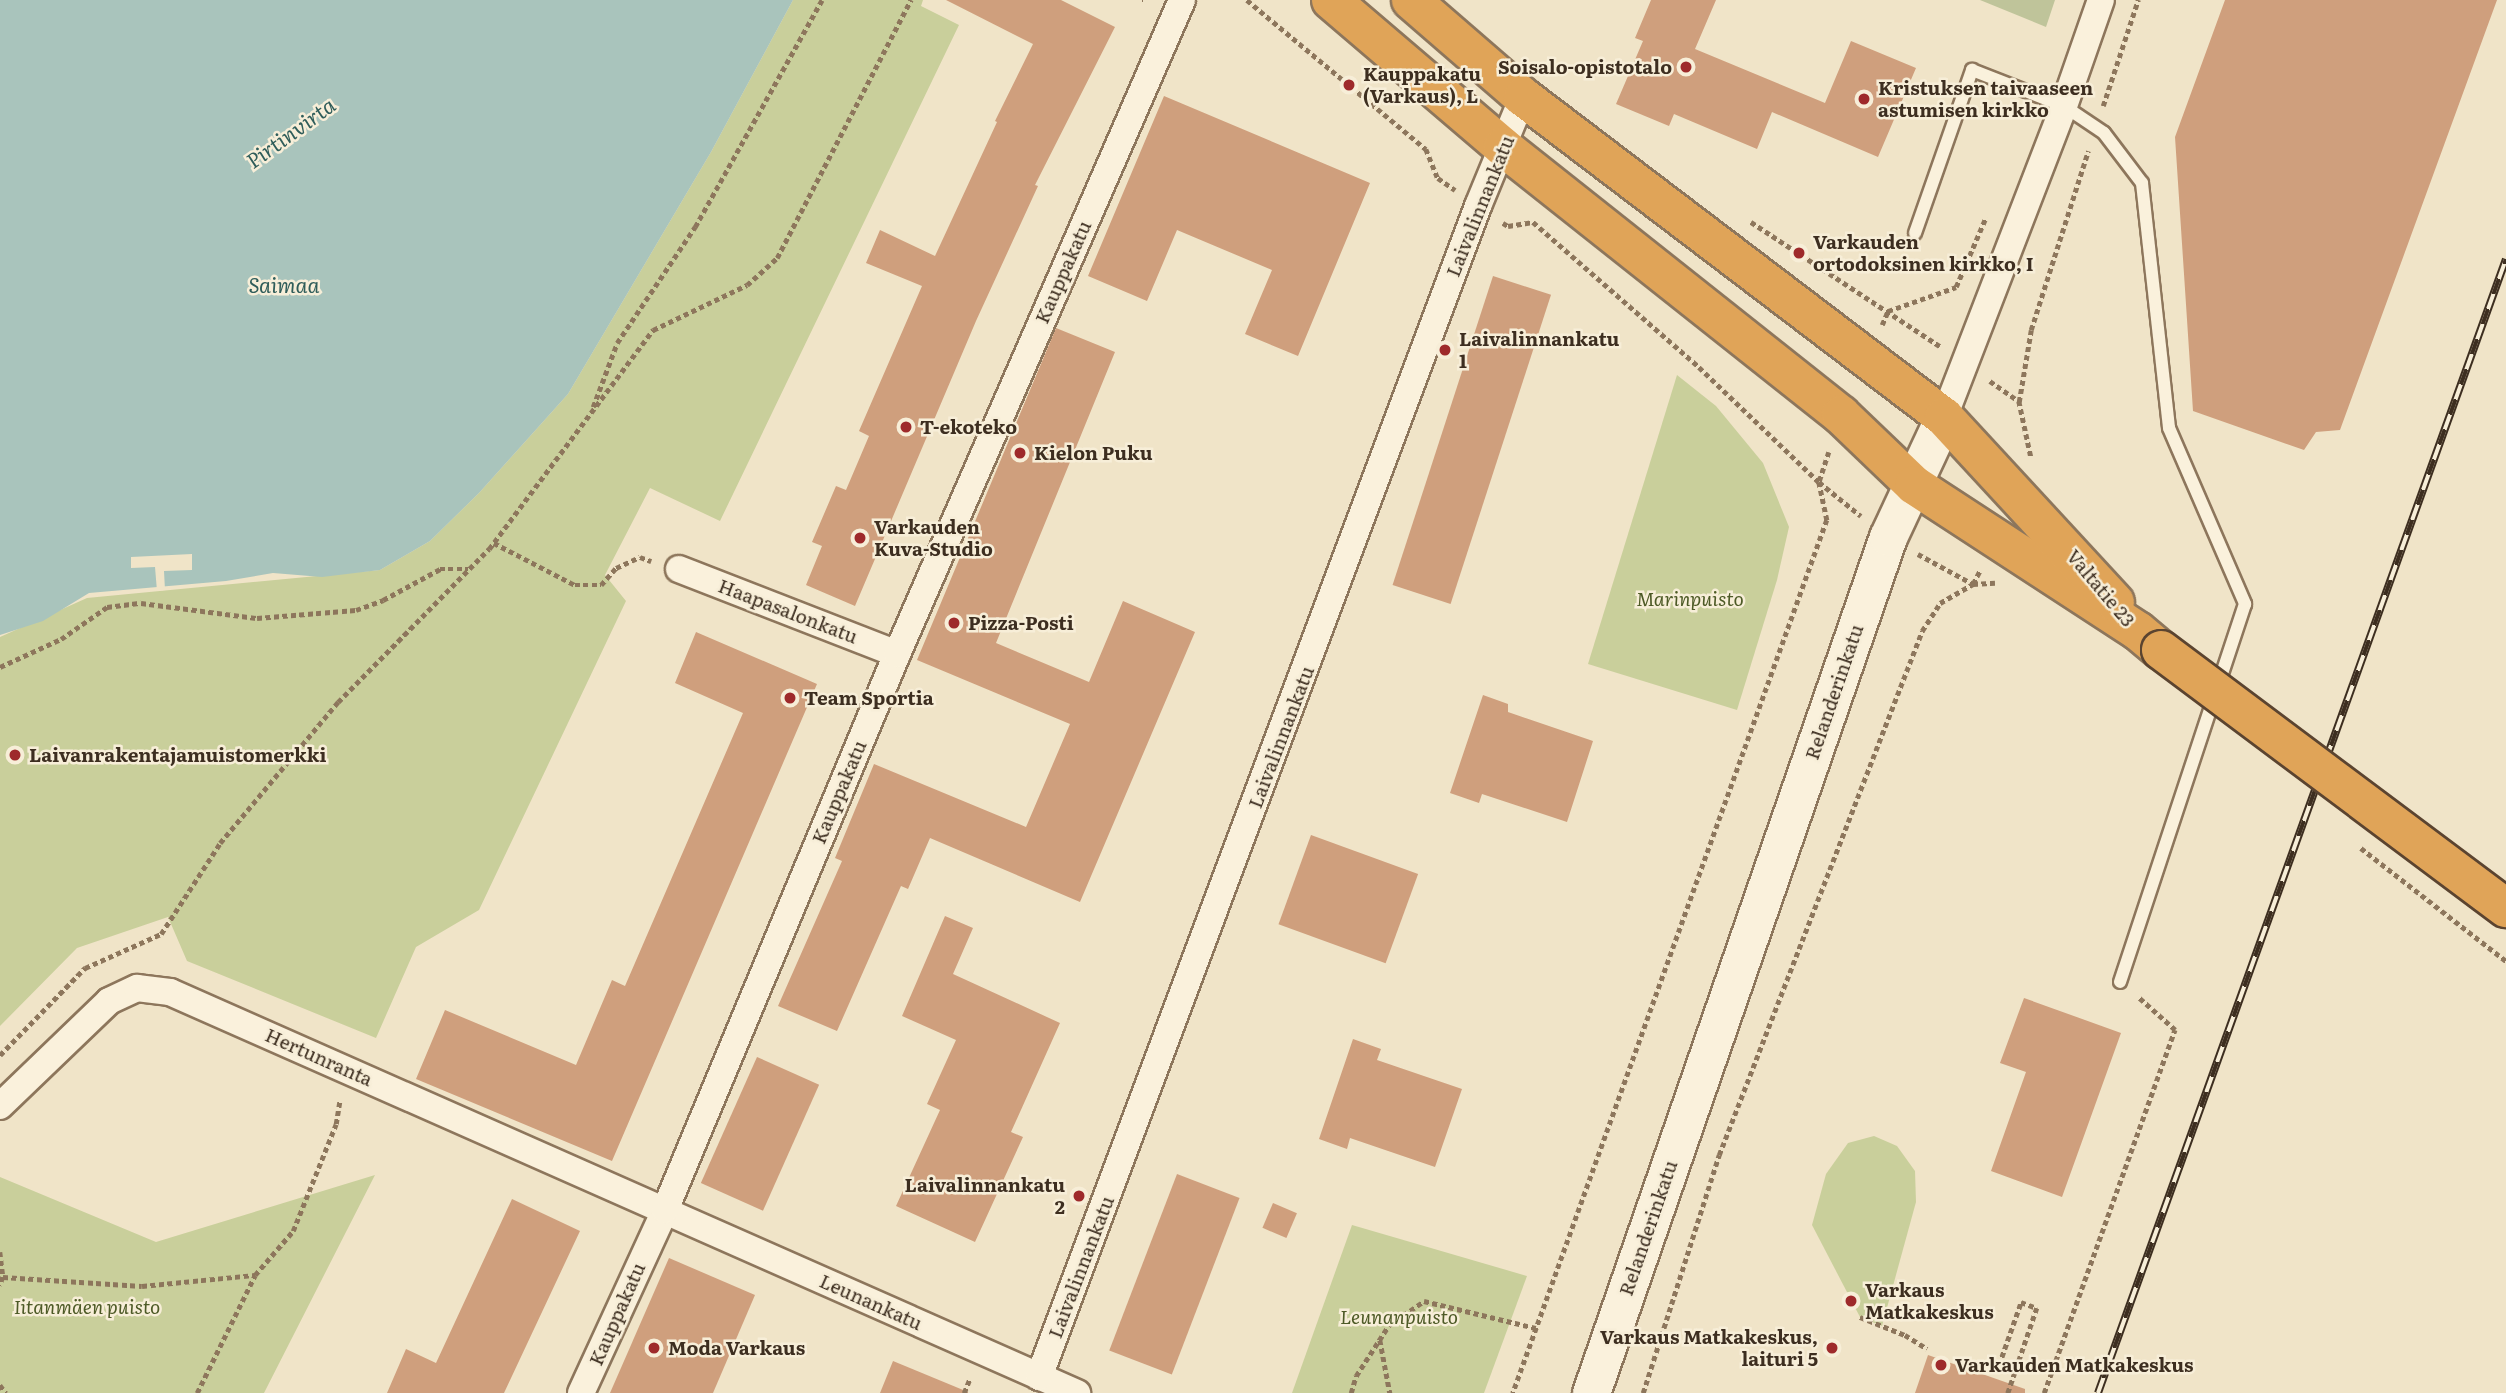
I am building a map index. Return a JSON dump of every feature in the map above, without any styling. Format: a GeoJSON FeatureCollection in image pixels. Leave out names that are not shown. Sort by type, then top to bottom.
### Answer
{"type":"FeatureCollection","features":[{"type":"Feature","properties":{"kind":"highway","name":"Valtatie 23"},"geometry":{"type":"LineString","coordinates":[[1331,0],[1503,148],[1841,415],[1914,485],[2150,640],[2506,908]]}},
{"type":"Feature","properties":{"kind":"highway","name":"Valtatie 23"},"geometry":{"type":"LineString","coordinates":[[1411,0],[1523,97],[1944,418],[2100,583],[2150,640]]}},
{"type":"Feature","properties":{"kind":"main road","name":"Relanderinkatu"},"geometry":{"type":"LineString","coordinates":[[1591,1393],[1888,537],[1944,418]]}},
{"type":"Feature","properties":{"kind":"street","name":"Relanderinkatu"},"geometry":{"type":"LineString","coordinates":[[1944,418],[2064,106],[2101,0]]}},
{"type":"Feature","properties":{"kind":"street","name":"Kauppakatu"},"geometry":{"type":"LineString","coordinates":[[582,1393],[665,1210],[897,654],[1178,1]]}},
{"type":"Feature","properties":{"kind":"street","name":"Laivalinnankatu"},"geometry":{"type":"LineString","coordinates":[[1040,1377],[1478,206],[1523,97]]}},
{"type":"Feature","properties":{"kind":"street","name":"Haapasalonkatu"},"geometry":{"type":"LineString","coordinates":[[679,569],[897,654]]}},
{"type":"Feature","properties":{"kind":"street","name":"Hertunranta"},"geometry":{"type":"LineString","coordinates":[[0,1106],[109,1001],[137,988],[170,992],[665,1210]]}},
{"type":"Feature","properties":{"kind":"street","name":"Leunankatu"},"geometry":{"type":"LineString","coordinates":[[665,1210],[1077,1393]]}},
{"type":"Feature","properties":{"kind":"lane"},"geometry":{"type":"LineString","coordinates":[[1915,233],[1972,70],[2064,106],[2104,134],[2142,183],[2169,428],[2245,604],[2120,982]]}},
{"type":"Feature","properties":{"kind":"path"},"geometry":{"type":"LineString","coordinates":[[590,414],[617,343],[695,227],[822,0]]}},
{"type":"Feature","properties":{"kind":"path"},"geometry":{"type":"LineString","coordinates":[[0,1055],[85,968],[161,934],[220,843],[338,702],[494,543],[653,330],[747,285],[778,258],[911,0]]}},
{"type":"Feature","properties":{"kind":"path"},"geometry":{"type":"LineString","coordinates":[[1247,0],[1426,149],[1438,178],[1508,226],[1533,222],[1699,366],[1819,482],[1827,520],[1513,1393]]}},
{"type":"Feature","properties":{"kind":"path"},"geometry":{"type":"LineString","coordinates":[[2019,403],[2031,330],[2138,0]]}},
{"type":"Feature","properties":{"kind":"path"},"geometry":{"type":"LineString","coordinates":[[1888,311],[1956,287],[1989,211]]}},
{"type":"Feature","properties":{"kind":"path"},"geometry":{"type":"LineString","coordinates":[[494,543],[575,585],[601,585],[616,568],[640,557],[679,569]]}},
{"type":"Feature","properties":{"kind":"path"},"geometry":{"type":"LineString","coordinates":[[0,667],[61,639],[107,607],[141,603],[257,618],[356,610],[383,600],[440,569],[469,569]]}},
{"type":"Feature","properties":{"kind":"path"},"geometry":{"type":"LineString","coordinates":[[1643,1393],[1718,1155],[1922,631],[1940,603],[1973,584],[1994,582],[2005,588]]}},
{"type":"Feature","properties":{"kind":"path"},"geometry":{"type":"LineString","coordinates":[[2044,1393],[2175,1030],[2120,982]]}},
{"type":"Feature","properties":{"kind":"path"},"geometry":{"type":"LineString","coordinates":[[197,1393],[255,1275],[293,1231],[336,1124],[346,1069]]}},
{"type":"Feature","properties":{"kind":"path"},"geometry":{"type":"LineString","coordinates":[[0,1252],[3,1277],[0,1285]]}},
{"type":"Feature","properties":{"kind":"path"},"geometry":{"type":"LineString","coordinates":[[3,1277],[142,1286],[255,1275]]}},
{"type":"Feature","properties":{"kind":"path"},"geometry":{"type":"LineString","coordinates":[[1351,1393],[1356,1376],[1389,1325],[1424,1301],[1536,1328]]}},
{"type":"Feature","properties":{"kind":"path"},"geometry":{"type":"LineString","coordinates":[[1996,1373],[2021,1302],[2037,1308],[2008,1393]]}},
{"type":"Feature","properties":{"kind":"path"},"geometry":{"type":"LineString","coordinates":[[1860,1317],[1905,1335],[1927,1349]]}},
{"type":"Feature","properties":{"kind":"path"},"geometry":{"type":"LineString","coordinates":[[1380,1339],[1391,1393]]}},
{"type":"Feature","properties":{"kind":"path"},"geometry":{"type":"LineString","coordinates":[[0,1385],[6,1393]]}},
{"type":"Feature","properties":{"kind":"green space"},"geometry":{"type":"Polygon","coordinates":[[[793,0],[923,0],[921,6],[959,25],[720,521],[650,488],[605,575],[626,601],[479,910],[416,947],[376,1038],[187,961],[168,917],[77,948],[0,1026],[0,637],[87,598],[380,570],[430,541],[479,493],[568,394],[711,152],[793,0]]]}},
{"type":"Feature","properties":{"kind":"green space"},"geometry":{"type":"Polygon","coordinates":[[[1980,0],[2055,0],[2046,27],[1980,0]]]}},
{"type":"Feature","properties":{"kind":"green space","name":"Marinpuisto"},"geometry":{"type":"Polygon","coordinates":[[[1677,375],[1716,406],[1763,463],[1789,527],[1777,580],[1737,710],[1588,664],[1677,375]]]}},
{"type":"Feature","properties":{"kind":"green space"},"geometry":{"type":"Polygon","coordinates":[[[1874,1136],[1897,1146],[1915,1171],[1916,1202],[1882,1326],[1860,1317],[1812,1225],[1826,1174],[1848,1143],[1874,1136]]]}},
{"type":"Feature","properties":{"kind":"green space","name":"Iitanmäen puisto"},"geometry":{"type":"Polygon","coordinates":[[[375,1175],[264,1393],[0,1393],[0,1177],[156,1242],[375,1175]]]}},
{"type":"Feature","properties":{"kind":"green space","name":"Leunanpuisto"},"geometry":{"type":"Polygon","coordinates":[[[1352,1225],[1527,1276],[1484,1393],[1292,1393],[1352,1225]]]}},
{"type":"Feature","properties":{"kind":"water","name":"Saimaa"},"geometry":{"type":"Polygon","coordinates":[[[0,0],[793,0],[711,152],[568,394],[479,493],[430,541],[380,570],[322,577],[273,573],[226,581],[89,593],[43,621],[0,635],[0,0]]]}},
{"type":"Feature","properties":{"kind":"pier"},"geometry":{"type":"Polygon","coordinates":[[[192,554],[192,570],[164,571],[165,590],[157,591],[155,567],[131,568],[131,557],[192,554]]]}},
{"type":"Feature","properties":{"kind":"building"},"geometry":{"type":"Polygon","coordinates":[[[946,0],[1061,0],[1115,27],[1035,185],[1038,186],[976,321],[855,606],[806,585],[822,546],[812,542],[836,486],[846,490],[869,436],[859,431],[922,286],[866,263],[880,230],[935,256],[997,122],[995,121],[1033,44],[946,0]]]}},
{"type":"Feature","properties":{"kind":"building","name":"Soisalo-opistotalo"},"geometry":{"type":"Polygon","coordinates":[[[1651,0],[1716,0],[1695,49],[1825,103],[1851,41],[1916,68],[1878,157],[1772,112],[1757,149],[1674,114],[1669,126],[1616,104],[1643,41],[1635,38],[1651,0]]]}},
{"type":"Feature","properties":{"kind":"building"},"geometry":{"type":"Polygon","coordinates":[[[2225,0],[2497,0],[2340,430],[2316,432],[2304,450],[2193,411],[2175,137],[2225,0]]]}},
{"type":"Feature","properties":{"kind":"building"},"geometry":{"type":"Polygon","coordinates":[[[1164,96],[1370,183],[1298,356],[1245,334],[1272,270],[1177,230],[1147,301],[1088,276],[1164,96]]]}},
{"type":"Feature","properties":{"kind":"building"},"geometry":{"type":"Polygon","coordinates":[[[1493,276],[1551,295],[1451,604],[1393,585],[1493,276]]]}},
{"type":"Feature","properties":{"kind":"building"},"geometry":{"type":"Polygon","coordinates":[[[1056,328],[1115,352],[996,643],[1089,682],[1123,601],[1195,632],[1080,902],[930,838],[908,889],[901,886],[837,1031],[778,1006],[842,861],[835,858],[874,764],[1026,827],[1070,724],[917,660],[1056,328]]]}},
{"type":"Feature","properties":{"kind":"building"},"geometry":{"type":"Polygon","coordinates":[[[696,632],[817,684],[612,1161],[416,1079],[445,1010],[576,1065],[612,980],[625,986],[743,713],[675,683],[696,632]]]}},
{"type":"Feature","properties":{"kind":"building"},"geometry":{"type":"Polygon","coordinates":[[[1483,695],[1508,704],[1508,712],[1593,741],[1567,822],[1482,794],[1479,803],[1450,793],[1483,695]]]}},
{"type":"Feature","properties":{"kind":"building"},"geometry":{"type":"Polygon","coordinates":[[[1311,835],[1418,874],[1386,963],[1279,924],[1311,835]]]}},
{"type":"Feature","properties":{"kind":"building"},"geometry":{"type":"Polygon","coordinates":[[[945,916],[973,928],[953,974],[1060,1023],[1011,1132],[1023,1137],[975,1242],[896,1206],[940,1110],[927,1104],[956,1040],[902,1016],[945,916]]]}},
{"type":"Feature","properties":{"kind":"building"},"geometry":{"type":"Polygon","coordinates":[[[2024,998],[2121,1033],[2062,1197],[1991,1171],[2026,1072],[2000,1063],[2024,998]]]}},
{"type":"Feature","properties":{"kind":"building"},"geometry":{"type":"Polygon","coordinates":[[[1353,1039],[1381,1049],[1377,1060],[1462,1089],[1435,1167],[1350,1138],[1347,1149],[1319,1139],[1353,1039]]]}},
{"type":"Feature","properties":{"kind":"building"},"geometry":{"type":"Polygon","coordinates":[[[757,1057],[819,1085],[763,1211],[701,1183],[757,1057]]]}},
{"type":"Feature","properties":{"kind":"building"},"geometry":{"type":"Polygon","coordinates":[[[1177,1174],[1240,1198],[1172,1374],[1109,1350],[1177,1174]]]}},
{"type":"Feature","properties":{"kind":"building"},"geometry":{"type":"Polygon","coordinates":[[[512,1199],[580,1231],[504,1393],[387,1393],[406,1349],[436,1363],[512,1199]]]}},
{"type":"Feature","properties":{"kind":"building"},"geometry":{"type":"Polygon","coordinates":[[[1273,1203],[1297,1213],[1286,1238],[1262,1228],[1273,1203]]]}},
{"type":"Feature","properties":{"kind":"building"},"geometry":{"type":"Polygon","coordinates":[[[669,1258],[755,1295],[713,1393],[610,1393],[669,1258]]]}},
{"type":"Feature","properties":{"kind":"building","name":"Varkauden Matkakeskus"},"geometry":{"type":"Polygon","coordinates":[[[1928,1355],[2025,1389],[2025,1393],[1915,1393],[1928,1355]]]}},
{"type":"Feature","properties":{"kind":"building"},"geometry":{"type":"Polygon","coordinates":[[[893,1361],[968,1392],[968,1393],[880,1393],[893,1361]]]}},
{"type":"Feature","properties":{"kind":"railway"},"geometry":{"type":"LineString","coordinates":[[2098,1393],[2506,259]]}},
{"type":"Feature","properties":{"kind":"place","name":"Soisalo-opistotalo"},"geometry":{"type":"Point","coordinates":[1686,67]}},
{"type":"Feature","properties":{"kind":"place","name":"Kauppakatu (Varkaus), L"},"geometry":{"type":"Point","coordinates":[1349,85]}},
{"type":"Feature","properties":{"kind":"place","name":"Kristuksen taivaaseen astumisen kirkko"},"geometry":{"type":"Point","coordinates":[1864,99]}},
{"type":"Feature","properties":{"kind":"place","name":"Varkauden ortodoksinen kirkko, I"},"geometry":{"type":"Point","coordinates":[1799,253]}},
{"type":"Feature","properties":{"kind":"place","name":"Laivalinnankatu 1"},"geometry":{"type":"Point","coordinates":[1445,350]}},
{"type":"Feature","properties":{"kind":"place","name":"T-ekoteko"},"geometry":{"type":"Point","coordinates":[906,427]}},
{"type":"Feature","properties":{"kind":"place","name":"Kielon Puku"},"geometry":{"type":"Point","coordinates":[1020,453]}},
{"type":"Feature","properties":{"kind":"place","name":"Varkauden Kuva-Studio"},"geometry":{"type":"Point","coordinates":[860,538]}},
{"type":"Feature","properties":{"kind":"place","name":"Pizza-Posti"},"geometry":{"type":"Point","coordinates":[954,623]}},
{"type":"Feature","properties":{"kind":"place","name":"Team Sportia"},"geometry":{"type":"Point","coordinates":[790,698]}},
{"type":"Feature","properties":{"kind":"place","name":"Laivanrakentajamuistomerkki"},"geometry":{"type":"Point","coordinates":[15,755]}},
{"type":"Feature","properties":{"kind":"place","name":"Laivalinnankatu 2"},"geometry":{"type":"Point","coordinates":[1079,1196]}},
{"type":"Feature","properties":{"kind":"place","name":"Varkaus Matkakeskus"},"geometry":{"type":"Point","coordinates":[1851,1301]}},
{"type":"Feature","properties":{"kind":"place","name":"Moda Varkaus"},"geometry":{"type":"Point","coordinates":[654,1348]}},
{"type":"Feature","properties":{"kind":"place","name":"Varkaus Matkakeskus, laituri 5"},"geometry":{"type":"Point","coordinates":[1832,1348]}},
{"type":"Feature","properties":{"kind":"place","name":"Varkauden Matkakeskus"},"geometry":{"type":"Point","coordinates":[1941,1365]}},
{"type":"Feature","properties":{"kind":"water label","name":"Pirtinvirta"},"geometry":{"type":"Point","coordinates":[290,132]}}]}
